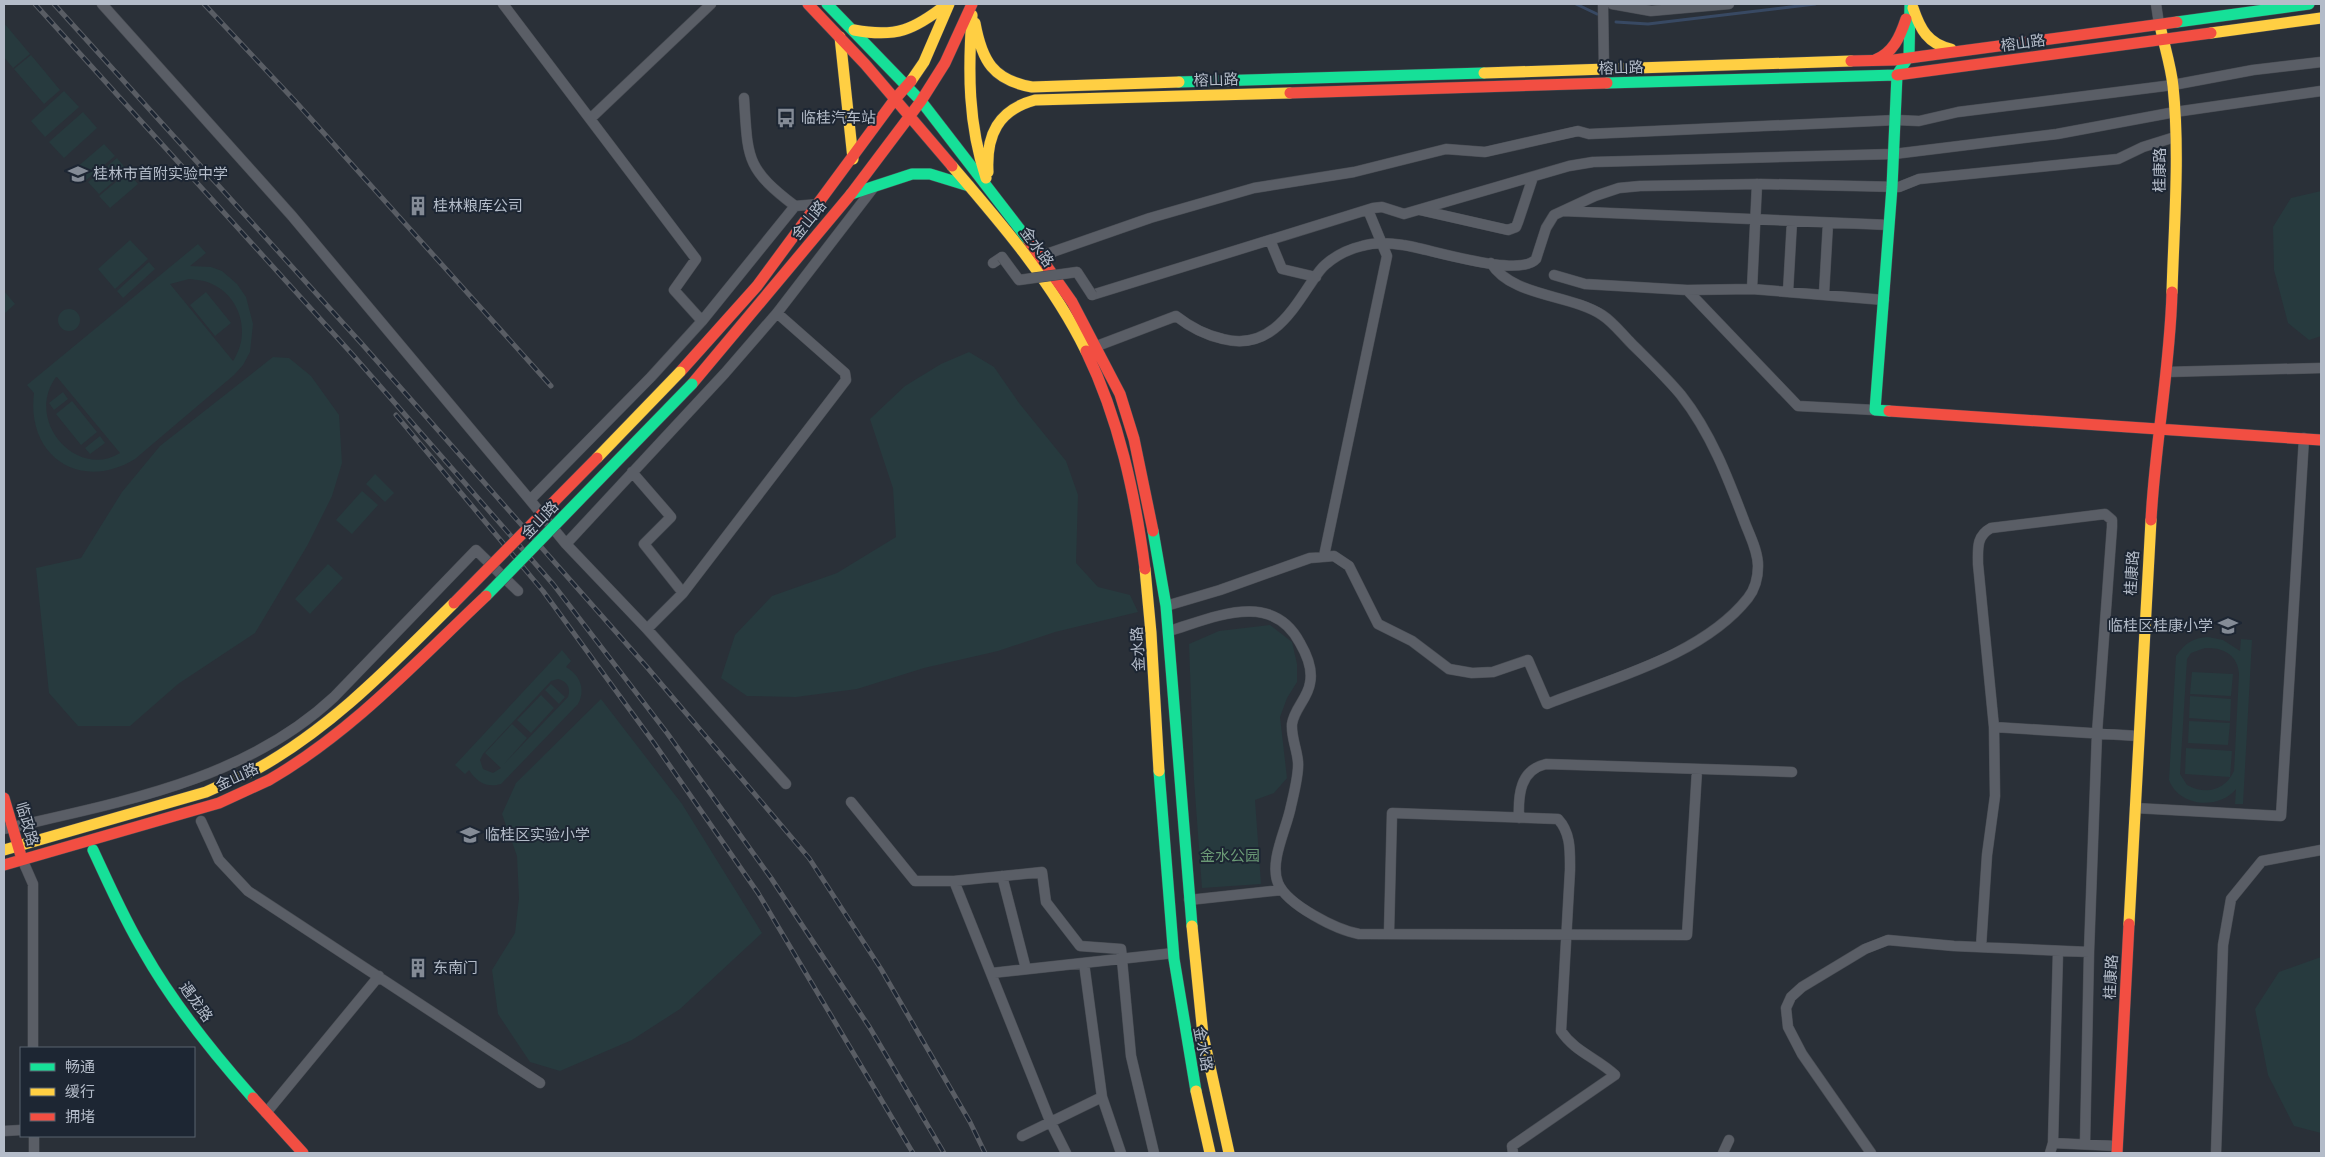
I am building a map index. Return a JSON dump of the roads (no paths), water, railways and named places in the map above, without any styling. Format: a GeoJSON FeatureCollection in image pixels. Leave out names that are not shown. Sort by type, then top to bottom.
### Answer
{"type":"FeatureCollection","features":[{"type":"Feature","properties":{"kind":"main road","name":"金水路"},"geometry":{"type":"LineString","coordinates":[[808,4],[895,99],[1013,238],[1084,349],[1100,381],[1133,489],[1147,574],[1153,630],[1166,861],[1174,953],[1182,1020],[1210,1153]]}},
{"type":"Feature","properties":{"kind":"main road","name":"金水路"},"geometry":{"type":"LineString","coordinates":[[827,4],[921,101],[1041,256],[1072,302],[1097,346],[1120,394],[1134,439],[1157,542],[1169,631],[1189,900],[1203,1035],[1229,1153]]}},
{"type":"Feature","properties":{"kind":"main road"},"geometry":{"type":"LineString","coordinates":[[854,30],[877,35],[904,32],[929,18],[948,4]]}},
{"type":"Feature","properties":{"kind":"main road","name":"金山路"},"geometry":{"type":"LineString","coordinates":[[4,848],[17,846],[206,792],[289,752],[349,707],[463,596],[680,372],[757,286],[924,62],[948,4]]}},
{"type":"Feature","properties":{"kind":"main road"},"geometry":{"type":"LineString","coordinates":[[972,4],[967,90],[979,159],[991,192]]}},
{"type":"Feature","properties":{"kind":"main road","name":"金山路"},"geometry":{"type":"LineString","coordinates":[[12,863],[219,803],[268,780],[302,761],[345,729],[502,580],[692,384],[850,194],[921,101],[945,63],[972,4]]}},
{"type":"Feature","properties":{"kind":"main road","name":"榕山路"},"geometry":{"type":"LineString","coordinates":[[972,4],[977,36],[982,54],[988,64],[1009,82],[1026,86],[1604,70],[1873,60],[2309,4]]}},
{"type":"Feature","properties":{"kind":"main road"},"geometry":{"type":"LineString","coordinates":[[1911,4],[1921,30],[1931,42],[1940,48],[1962,50]]}},
{"type":"Feature","properties":{"kind":"main road"},"geometry":{"type":"LineString","coordinates":[[1911,4],[1909,56],[1897,75],[1892,186],[1875,410],[2321,440]]}},
{"type":"Feature","properties":{"kind":"main road"},"geometry":{"type":"LineString","coordinates":[[1873,60],[1884,57],[1895,44],[1904,27],[1911,4]]}},
{"type":"Feature","properties":{"kind":"main road","name":"榕山路"},"geometry":{"type":"LineString","coordinates":[[991,192],[987,154],[997,124],[1013,108],[1023,102],[1035,100],[1897,75],[2321,18]]}},
{"type":"Feature","properties":{"kind":"main road","name":"桂康路"},"geometry":{"type":"LineString","coordinates":[[2117,1150],[2154,468],[2171,333],[2174,271],[2175,112],[2173,85],[2159,24]]}},
{"type":"Feature","properties":{"kind":"main road"},"geometry":{"type":"LineString","coordinates":[[840,37],[853,159]]}},
{"type":"Feature","properties":{"kind":"main road"},"geometry":{"type":"LineString","coordinates":[[1896,91],[1904,79],[1917,72]]}},
{"type":"Feature","properties":{"kind":"main road"},"geometry":{"type":"LineString","coordinates":[[1882,75],[1896,91]]}},
{"type":"Feature","properties":{"kind":"main road"},"geometry":{"type":"LineString","coordinates":[[850,194],[897,177],[930,174],[969,186]]}},
{"type":"Feature","properties":{"kind":"main road","name":"临政路"},"geometry":{"type":"LineString","coordinates":[[4,798],[7,828],[17,846],[12,863]]}},
{"type":"Feature","properties":{"kind":"main road","name":"临政路"},"geometry":{"type":"LineString","coordinates":[[4,848],[12,863]]}},
{"type":"Feature","properties":{"kind":"main road","name":"遇龙路"},"geometry":{"type":"LineString","coordinates":[[92,850],[144,953],[236,1081],[303,1153]]}},
{"type":"Feature","properties":{"kind":"street"},"geometry":{"type":"LineString","coordinates":[[102,4],[292,216],[566,544],[647,629],[786,784]]}},
{"type":"Feature","properties":{"kind":"street"},"geometry":{"type":"LineString","coordinates":[[503,4],[696,259],[674,290],[702,321]]}},
{"type":"Feature","properties":{"kind":"street"},"geometry":{"type":"LineString","coordinates":[[590,120],[711,4]]}},
{"type":"Feature","properties":{"kind":"street"},"geometry":{"type":"LineString","coordinates":[[1602,4],[1604,70]]}},
{"type":"Feature","properties":{"kind":"street"},"geometry":{"type":"LineString","coordinates":[[1612,4],[1651,11],[1729,4]]}},
{"type":"Feature","properties":{"kind":"street"},"geometry":{"type":"LineString","coordinates":[[2156,4],[2159,24]]}},
{"type":"Feature","properties":{"kind":"street"},"geometry":{"type":"LineString","coordinates":[[1041,256],[1150,218],[1254,188],[1354,172],[1446,149],[1485,152],[1578,131],[1589,134],[1896,120],[1919,121],[1958,112],[2173,85],[2253,70],[2321,62]]}},
{"type":"Feature","properties":{"kind":"street"},"geometry":{"type":"LineString","coordinates":[[993,263],[1002,257],[1019,280],[1077,272],[1092,296],[1368,210],[1382,208],[1404,214],[1593,162],[1894,154],[2057,134],[2175,112],[2321,92]]}},
{"type":"Feature","properties":{"kind":"street"},"geometry":{"type":"LineString","coordinates":[[744,98],[751,161],[763,180],[795,206],[819,204]]}},
{"type":"Feature","properties":{"kind":"street"},"geometry":{"type":"LineString","coordinates":[[1097,346],[1176,316],[1193,328],[1216,337],[1242,342],[1256,339],[1280,324],[1325,265],[1347,251],[1382,243],[1405,245],[1456,259],[1525,265],[1533,262],[1549,220],[1562,211],[1595,196],[1619,188],[1757,184],[1899,187],[1919,179],[2118,159],[2143,146],[2175,137]]}},
{"type":"Feature","properties":{"kind":"street"},"geometry":{"type":"LineString","coordinates":[[1420,210],[1508,230],[1516,227],[1533,177]]}},
{"type":"Feature","properties":{"kind":"street"},"geometry":{"type":"LineString","coordinates":[[1752,290],[1757,184]]}},
{"type":"Feature","properties":{"kind":"street"},"geometry":{"type":"LineString","coordinates":[[566,544],[725,373],[777,313],[876,185]]}},
{"type":"Feature","properties":{"kind":"street"},"geometry":{"type":"LineString","coordinates":[[530,500],[651,377],[702,321],[795,206]]}},
{"type":"Feature","properties":{"kind":"street"},"geometry":{"type":"LineString","coordinates":[[1324,556],[1388,256],[1368,210]]}},
{"type":"Feature","properties":{"kind":"street"},"geometry":{"type":"LineString","coordinates":[[1562,211],[1889,225]]}},
{"type":"Feature","properties":{"kind":"street"},"geometry":{"type":"LineString","coordinates":[[1788,292],[1792,221]]}},
{"type":"Feature","properties":{"kind":"street"},"geometry":{"type":"LineString","coordinates":[[1824,294],[1828,223]]}},
{"type":"Feature","properties":{"kind":"street"},"geometry":{"type":"LineString","coordinates":[[1270,240],[1282,269],[1316,277]]}},
{"type":"Feature","properties":{"kind":"street"},"geometry":{"type":"LineString","coordinates":[[1166,606],[1220,590],[1310,558],[1324,556],[1342,559],[1349,566],[1374,619],[1383,628],[1412,641],[1449,669],[1493,672],[1528,660],[1547,704],[1682,651],[1729,618],[1749,597],[1758,577],[1755,549],[1723,465],[1681,395],[1603,316],[1582,306],[1514,284],[1498,272],[1491,263]]}},
{"type":"Feature","properties":{"kind":"street"},"geometry":{"type":"LineString","coordinates":[[1554,275],[1585,284],[1687,290],[1752,290],[1884,300]]}},
{"type":"Feature","properties":{"kind":"street"},"geometry":{"type":"LineString","coordinates":[[1687,290],[1798,406],[1875,410]]}},
{"type":"Feature","properties":{"kind":"street"},"geometry":{"type":"LineString","coordinates":[[647,629],[683,593],[846,380],[845,373],[777,313]]}},
{"type":"Feature","properties":{"kind":"street"},"geometry":{"type":"LineString","coordinates":[[2166,372],[2321,368]]}},
{"type":"Feature","properties":{"kind":"street"},"geometry":{"type":"LineString","coordinates":[[2135,808],[2281,816],[2304,438]]}},
{"type":"Feature","properties":{"kind":"street"},"geometry":{"type":"LineString","coordinates":[[632,472],[671,517],[644,544],[683,593]]}},
{"type":"Feature","properties":{"kind":"street"},"geometry":{"type":"LineString","coordinates":[[1981,947],[1987,855],[1995,796],[1994,727],[1978,564],[1979,538],[1982,533],[1991,528],[2097,514],[2110,517],[2112,527],[2097,733],[2089,952],[2085,1144]]}},
{"type":"Feature","properties":{"kind":"street"},"geometry":{"type":"LineString","coordinates":[[7,828],[168,789],[214,773],[290,733],[312,718],[334,697],[476,550],[518,591]]}},
{"type":"Feature","properties":{"kind":"street"},"geometry":{"type":"LineString","coordinates":[[1169,631],[1228,613],[1249,610],[1266,612],[1286,625],[1297,636],[1311,670],[1310,683],[1292,722],[1298,773],[1292,805],[1278,853],[1277,881],[1282,890],[1320,919],[1343,931],[1359,934],[1687,935],[1697,770]]}},
{"type":"Feature","properties":{"kind":"street"},"geometry":{"type":"LineString","coordinates":[[1994,727],[2138,736]]}},
{"type":"Feature","properties":{"kind":"street"},"geometry":{"type":"LineString","coordinates":[[1519,818],[1521,787],[1526,777],[1539,766],[1792,772]]}},
{"type":"Feature","properties":{"kind":"street"},"geometry":{"type":"LineString","coordinates":[[851,802],[915,881],[954,881],[1042,872],[1046,902],[1080,946],[1121,949],[1131,1056],[1154,1153]]}},
{"type":"Feature","properties":{"kind":"street"},"geometry":{"type":"LineString","coordinates":[[1388,933],[1392,813],[1558,819],[1567,832],[1570,870],[1561,1031],[1569,1043],[1604,1064],[1615,1075],[1512,1146],[1513,1153]]}},
{"type":"Feature","properties":{"kind":"street"},"geometry":{"type":"LineString","coordinates":[[201,820],[219,860],[248,891],[540,1083]]}},
{"type":"Feature","properties":{"kind":"street"},"geometry":{"type":"LineString","coordinates":[[2216,1153],[2223,945],[2231,899],[2262,861],[2321,850]]}},
{"type":"Feature","properties":{"kind":"street"},"geometry":{"type":"LineString","coordinates":[[12,863],[33,884],[33,1047]]}},
{"type":"Feature","properties":{"kind":"street"},"geometry":{"type":"LineString","coordinates":[[1002,876],[1026,970]]}},
{"type":"Feature","properties":{"kind":"street"},"geometry":{"type":"LineString","coordinates":[[954,881],[1050,1121],[1066,1153]]}},
{"type":"Feature","properties":{"kind":"street"},"geometry":{"type":"LineString","coordinates":[[1189,900],[1282,890]]}},
{"type":"Feature","properties":{"kind":"street"},"geometry":{"type":"LineString","coordinates":[[1871,1153],[1802,1054],[1788,1027],[1786,1008],[1791,997],[1802,987],[1865,949],[1888,940],[2089,952]]}},
{"type":"Feature","properties":{"kind":"street"},"geometry":{"type":"LineString","coordinates":[[2050,1153],[2053,1143],[2058,951]]}},
{"type":"Feature","properties":{"kind":"street"},"geometry":{"type":"LineString","coordinates":[[992,974],[1174,953]]}},
{"type":"Feature","properties":{"kind":"street"},"geometry":{"type":"LineString","coordinates":[[1084,963],[1102,1097],[1121,1153]]}},
{"type":"Feature","properties":{"kind":"street"},"geometry":{"type":"LineString","coordinates":[[266,1113],[379,976]]}},
{"type":"Feature","properties":{"kind":"street"},"geometry":{"type":"LineString","coordinates":[[1022,1136],[1102,1097]]}},
{"type":"Feature","properties":{"kind":"street"},"geometry":{"type":"LineString","coordinates":[[4,1131],[20,1130]]}},
{"type":"Feature","properties":{"kind":"street"},"geometry":{"type":"LineString","coordinates":[[34,1137],[34,1153]]}},
{"type":"Feature","properties":{"kind":"street"},"geometry":{"type":"LineString","coordinates":[[1723,1153],[1729,1140]]}},
{"type":"Feature","properties":{"kind":"street"},"geometry":{"type":"LineString","coordinates":[[2053,1143],[2085,1144],[2117,1150]]}},
{"type":"Feature","properties":{"kind":"waterway"},"geometry":{"type":"LineString","coordinates":[[1576,4],[1597,14]]}},
{"type":"Feature","properties":{"kind":"waterway"},"geometry":{"type":"LineString","coordinates":[[1616,22],[1648,24],[1815,4]]}},
{"type":"Feature","properties":{"kind":"railway"},"geometry":{"type":"LineString","coordinates":[[35,4],[352,354],[553,584],[667,733],[771,878],[870,1028],[944,1153]]}},
{"type":"Feature","properties":{"kind":"railway"},"geometry":{"type":"LineString","coordinates":[[54,4],[362,344],[646,666],[809,858],[881,969],[970,1122],[985,1153]]}},
{"type":"Feature","properties":{"kind":"railway"},"geometry":{"type":"LineString","coordinates":[[204,4],[295,101],[551,386]]}},
{"type":"Feature","properties":{"kind":"railway"},"geometry":{"type":"LineString","coordinates":[[396,415],[543,591],[654,743],[758,893],[913,1153]]}},
{"type":"Feature","properties":{"kind":"place","name":"临桂汽车站"},"geometry":{"type":"Point","coordinates":[786,118]}},
{"type":"Feature","properties":{"kind":"place","name":"桂林市首附实验中学"},"geometry":{"type":"Point","coordinates":[78,174]}},
{"type":"Feature","properties":{"kind":"place","name":"桂林粮库公司"},"geometry":{"type":"Point","coordinates":[418,206]}},
{"type":"Feature","properties":{"kind":"place","name":"临桂区桂康小学"},"geometry":{"type":"Point","coordinates":[2228,626]}},
{"type":"Feature","properties":{"kind":"place","name":"临桂区实验小学"},"geometry":{"type":"Point","coordinates":[470,835]}},
{"type":"Feature","properties":{"kind":"place","name":"东南门"},"geometry":{"type":"Point","coordinates":[418,968]}},
{"type":"Feature","properties":{"kind":"park label","name":"金水公园"},"geometry":{"type":"Point","coordinates":[1230,856]}}]}
